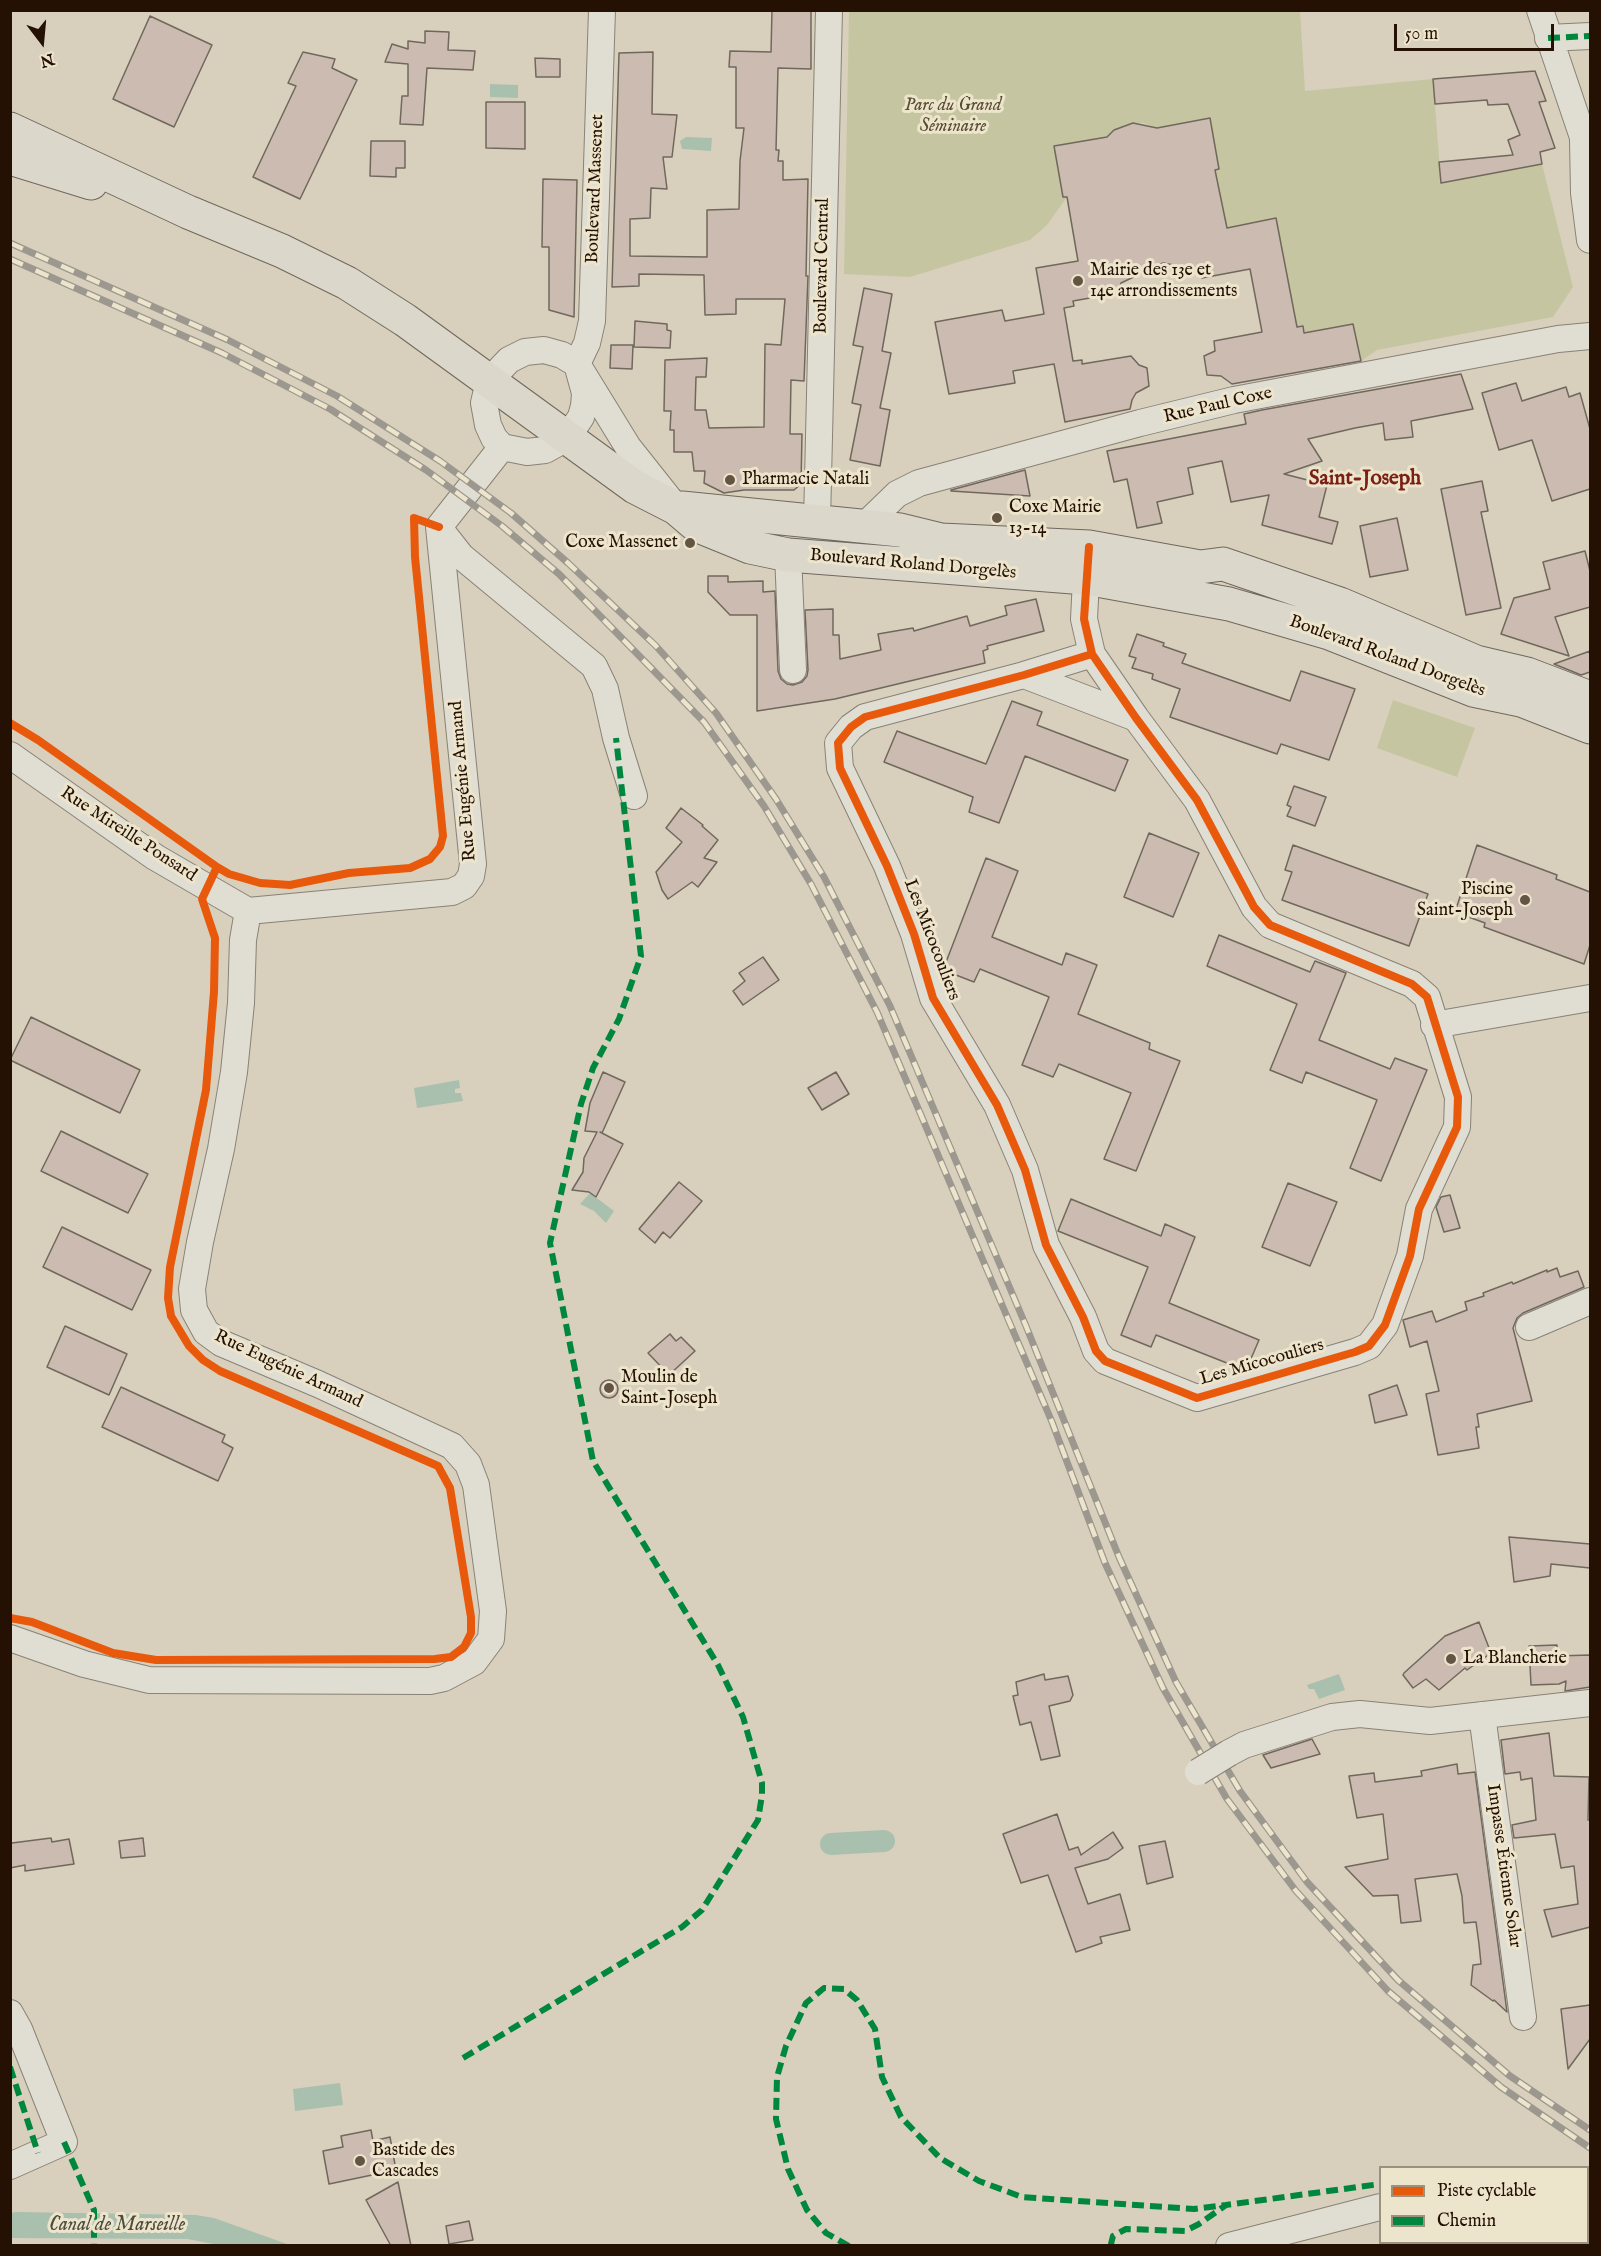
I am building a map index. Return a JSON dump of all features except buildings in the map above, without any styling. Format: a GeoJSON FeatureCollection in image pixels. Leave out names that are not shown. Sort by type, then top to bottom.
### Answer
{"type":"FeatureCollection","features":[{"type":"Feature","properties":{"kind":"main road"},"geometry":{"type":"LineString","coordinates":[[10,129],[188,212],[282,251],[347,283],[405,320],[635,487],[676,508]]}},
{"type":"Feature","properties":{"kind":"main road"},"geometry":{"type":"LineString","coordinates":[[10,158],[188,212]]}},
{"type":"Feature","properties":{"kind":"main road","name":"Boulevard Roland Dorgelès"},"geometry":{"type":"LineString","coordinates":[[676,508],[900,530],[941,540],[1087,563],[1172,592],[1229,604],[1317,630],[1473,690],[1521,700],[1590,727]]}},
{"type":"Feature","properties":{"kind":"main road","name":"Boulevard Roland Dorgelès"},"geometry":{"type":"LineString","coordinates":[[676,508],[696,525],[750,547],[788,555],[1200,567],[1223,564],[1340,604],[1476,662],[1527,674],[1590,698]]}},
{"type":"Feature","properties":{"kind":"street","name":"Boulevard Massenet"},"geometry":{"type":"LineString","coordinates":[[577,364],[587,343],[592,321],[602,10]]}},
{"type":"Feature","properties":{"kind":"street","name":"Boulevard Central"},"geometry":{"type":"LineString","coordinates":[[818,522],[829,10]]}},
{"type":"Feature","properties":{"kind":"street"},"geometry":{"type":"LineString","coordinates":[[1540,10],[1587,149],[1584,193],[1590,240]]}},
{"type":"Feature","properties":{"kind":"street"},"geometry":{"type":"LineString","coordinates":[[1548,38],[1590,36]]}},
{"type":"Feature","properties":{"kind":"street","name":"Rue Paul Coxe"},"geometry":{"type":"LineString","coordinates":[[864,526],[897,494],[919,483],[1140,423],[1258,396],[1558,339],[1590,336]]}},
{"type":"Feature","properties":{"kind":"street"},"geometry":{"type":"LineString","coordinates":[[577,364],[585,393],[584,406],[581,417],[567,438],[539,452],[516,451],[502,447],[494,438],[488,425],[484,403],[489,381],[509,360],[525,352],[544,350],[562,355],[577,364],[628,447],[676,508]]}},
{"type":"Feature","properties":{"kind":"street"},"geometry":{"type":"LineString","coordinates":[[502,447],[439,528],[461,556],[594,666],[605,689],[616,738],[634,796]]}},
{"type":"Feature","properties":{"kind":"street","name":"Rue Eugénie Armand"},"geometry":{"type":"LineString","coordinates":[[10,1638],[84,1664],[149,1680],[430,1680],[444,1677],[474,1662],[491,1639],[494,1611],[476,1485],[468,1464],[452,1446],[318,1384],[221,1343],[206,1332],[194,1310],[192,1289],[221,1149],[234,1072],[241,1003],[243,940],[248,911],[452,892],[464,886],[471,876],[472,853],[439,528]]}},
{"type":"Feature","properties":{"kind":"street"},"geometry":{"type":"LineString","coordinates":[[788,555],[793,670]]}},
{"type":"Feature","properties":{"kind":"street","name":"Les Micocouliers"},"geometry":{"type":"LineString","coordinates":[[1087,563],[1084,619],[1092,654],[1197,800],[1254,907],[1270,925],[1412,984],[1427,997],[1458,1097],[1457,1127],[1419,1209],[1410,1256],[1385,1325],[1369,1346],[1197,1398],[1105,1361],[1096,1351],[1083,1317],[1046,1245],[1025,1170],[997,1105],[933,998],[910,924],[887,866],[840,768],[838,743],[851,726],[865,717],[1024,675],[1092,654]]}},
{"type":"Feature","properties":{"kind":"street"},"geometry":{"type":"LineString","coordinates":[[1024,675],[1136,718]]}},
{"type":"Feature","properties":{"kind":"street","name":"Rue Mireille Ponsard"},"geometry":{"type":"LineString","coordinates":[[10,755],[155,857],[248,911]]}},
{"type":"Feature","properties":{"kind":"street"},"geometry":{"type":"LineString","coordinates":[[1434,1025],[1590,998]]}},
{"type":"Feature","properties":{"kind":"street"},"geometry":{"type":"LineString","coordinates":[[1529,1327],[1590,1301]]}},
{"type":"Feature","properties":{"kind":"street"},"geometry":{"type":"LineString","coordinates":[[1198,1772],[1244,1745],[1332,1717],[1360,1714],[1430,1721],[1590,1704]]}},
{"type":"Feature","properties":{"kind":"street","name":"Impasse Étienne Solar"},"geometry":{"type":"LineString","coordinates":[[1482,1714],[1523,2017]]}},
{"type":"Feature","properties":{"kind":"street"},"geometry":{"type":"LineString","coordinates":[[10,2013],[19,2029],[64,2142],[10,2166]]}},
{"type":"Feature","properties":{"kind":"street"},"geometry":{"type":"LineString","coordinates":[[1229,2246],[1379,2207]]}},
{"type":"Feature","properties":{"kind":"green space","name":"Parc du Grand Séminaire"},"geometry":{"type":"Polygon","coordinates":[[[1300,10],[1305,91],[1433,79],[1441,183],[1542,164],[1573,287],[1553,317],[1377,350],[1361,361],[1353,324],[1304,333],[1297,327],[1276,218],[1227,228],[1215,170],[1219,169],[1209,118],[1156,128],[1143,123],[1133,123],[1114,130],[1107,137],[1054,146],[1063,197],[1067,197],[1047,225],[1030,240],[910,277],[844,274],[849,11],[1300,10]]]}},
{"type":"Feature","properties":{"kind":"green space"},"geometry":{"type":"Polygon","coordinates":[[[1393,700],[1475,728],[1457,777],[1377,748],[1393,700]]]}},
{"type":"Feature","properties":{"kind":"water"},"geometry":{"type":"Polygon","coordinates":[[[490,84],[518,85],[518,98],[490,97],[490,84]]]}},
{"type":"Feature","properties":{"kind":"water"},"geometry":{"type":"Polygon","coordinates":[[[686,137],[712,138],[711,151],[682,149],[680,141],[686,137]]]}},
{"type":"Feature","properties":{"kind":"water"},"geometry":{"type":"Polygon","coordinates":[[[459,1080],[460,1088],[455,1089],[455,1093],[461,1093],[463,1101],[417,1108],[414,1088],[459,1080]]]}},
{"type":"Feature","properties":{"kind":"water"},"geometry":{"type":"Polygon","coordinates":[[[590,1193],[614,1211],[606,1223],[594,1211],[580,1204],[590,1193]]]}},
{"type":"Feature","properties":{"kind":"water"},"geometry":{"type":"Polygon","coordinates":[[[1339,1674],[1345,1690],[1319,1699],[1314,1689],[1309,1689],[1307,1685],[1339,1674]]]}},
{"type":"Feature","properties":{"kind":"water"},"geometry":{"type":"Polygon","coordinates":[[[340,2083],[343,2105],[295,2111],[293,2089],[340,2083]]]}},
{"type":"Feature","properties":{"kind":"water","name":"Canal de Marseille"},"geometry":{"type":"Polygon","coordinates":[[[11,2213],[196,2215],[214,2218],[290,2245],[219,2245],[187,2239],[11,2238],[11,2213]]]}},
{"type":"Feature","properties":{"kind":"waterway"},"geometry":{"type":"LineString","coordinates":[[831,1844],[884,1841]]}},
{"type":"Feature","properties":{"kind":"railway"},"geometry":{"type":"LineString","coordinates":[[10,243],[228,340],[337,396],[440,461],[511,513],[568,563],[656,646],[716,713],[776,799],[824,877],[890,1006],[1026,1326],[1119,1557],[1176,1682],[1240,1791],[1307,1882],[1398,1980],[1510,2076],[1590,2130]]}},
{"type":"Feature","properties":{"kind":"railway"},"geometry":{"type":"LineString","coordinates":[[10,259],[222,353],[330,409],[426,470],[502,526],[559,574],[704,722],[764,806],[811,884],[877,1012],[1052,1422],[1105,1563],[1163,1688],[1227,1799],[1296,1891],[1388,1991],[1501,2087],[1590,2148]]}},
{"type":"Feature","properties":{"kind":"marked path"},"geometry":{"type":"LineString","coordinates":[[1548,38],[1590,36]]}},
{"type":"Feature","properties":{"kind":"marked path"},"geometry":{"type":"LineString","coordinates":[[463,2058],[682,1927],[702,1910],[758,1820],[762,1795],[762,1783],[743,1717],[718,1665],[593,1461],[550,1243],[581,1104],[593,1068],[619,1019],[641,956],[616,738]]}},
{"type":"Feature","properties":{"kind":"marked path"},"geometry":{"type":"LineString","coordinates":[[849,2246],[826,2233],[807,2210],[788,2169],[776,2119],[777,2077],[786,2046],[806,2003],[824,1988],[844,1989],[857,2000],[875,2029],[882,2077],[901,2117],[940,2158],[979,2181],[1022,2197],[1194,2209],[1226,2205]]}},
{"type":"Feature","properties":{"kind":"marked path"},"geometry":{"type":"LineString","coordinates":[[10,2067],[38,2153]]}},
{"type":"Feature","properties":{"kind":"marked path"},"geometry":{"type":"LineString","coordinates":[[64,2142],[94,2210],[94,2246]]}},
{"type":"Feature","properties":{"kind":"marked path"},"geometry":{"type":"LineString","coordinates":[[1112,2246],[1113,2236],[1126,2229],[1185,2231],[1226,2205],[1379,2184]]}},
{"type":"Feature","properties":{"kind":"cycle path"},"geometry":{"type":"LineString","coordinates":[[10,723],[38,740],[229,874],[260,883],[290,885],[349,873],[410,868],[430,859],[440,847],[443,836],[415,557],[414,518],[439,527]]}},
{"type":"Feature","properties":{"kind":"cycle path"},"geometry":{"type":"LineString","coordinates":[[1089,547],[1084,619],[1092,654],[1024,675],[865,717],[851,727],[838,743],[840,768],[887,866],[914,934],[933,998],[997,1105],[1025,1170],[1046,1245],[1083,1317],[1096,1351],[1105,1361],[1197,1398],[1369,1346],[1385,1325],[1410,1256],[1419,1209],[1457,1127],[1458,1097],[1427,997],[1412,984],[1270,925],[1254,907],[1197,800],[1092,654]]}},
{"type":"Feature","properties":{"kind":"cycle path"},"geometry":{"type":"LineString","coordinates":[[10,1618],[32,1622],[113,1653],[156,1660],[435,1659],[451,1657],[464,1647],[471,1633],[471,1617],[450,1488],[438,1466],[220,1371],[203,1360],[189,1346],[171,1316],[168,1298],[170,1267],[206,1090],[214,992],[215,938],[202,899],[217,867]]}},
{"type":"Feature","properties":{"kind":"place","name":"Mairie des 13e et 14e arrondissements"},"geometry":{"type":"Point","coordinates":[1078,281]}},
{"type":"Feature","properties":{"kind":"place","name":"Pharmacie Natali"},"geometry":{"type":"Point","coordinates":[730,480]}},
{"type":"Feature","properties":{"kind":"place","name":"Coxe Mairie 13-14"},"geometry":{"type":"Point","coordinates":[997,518]}},
{"type":"Feature","properties":{"kind":"place","name":"Coxe Massenet"},"geometry":{"type":"Point","coordinates":[690,543]}},
{"type":"Feature","properties":{"kind":"place","name":"Piscine Saint-Joseph"},"geometry":{"type":"Point","coordinates":[1525,900]}},
{"type":"Feature","properties":{"kind":"place","name":"Moulin de Saint-Joseph"},"geometry":{"type":"Point","coordinates":[609,1388]}},
{"type":"Feature","properties":{"kind":"place","name":"La Blancherie"},"geometry":{"type":"Point","coordinates":[1451,1659]}},
{"type":"Feature","properties":{"kind":"place","name":"Bastide des Cascades"},"geometry":{"type":"Point","coordinates":[360,2161]}},
{"type":"Feature","properties":{"kind":"district","name":"Saint-Joseph"},"geometry":{"type":"Point","coordinates":[1365,480]}}]}
